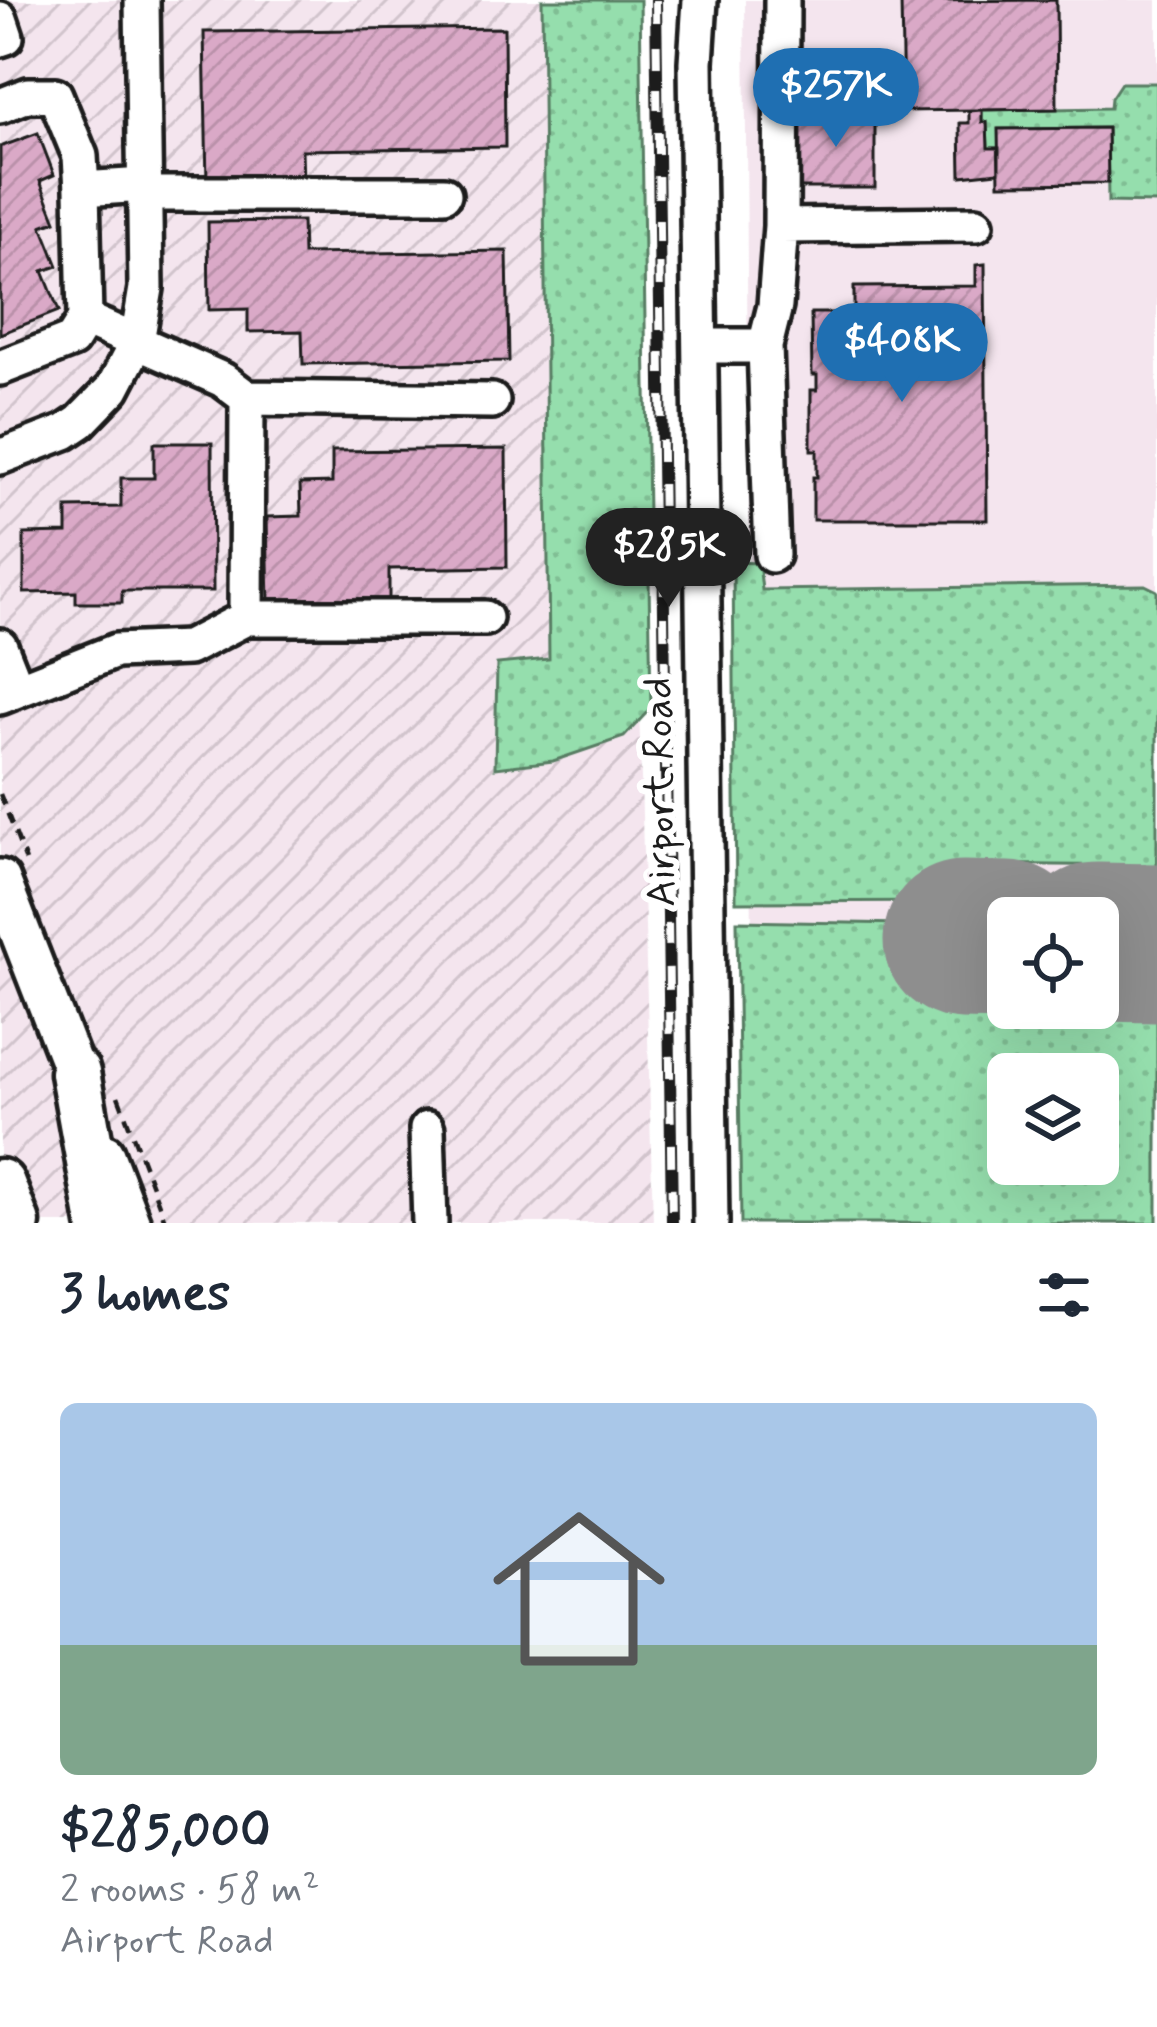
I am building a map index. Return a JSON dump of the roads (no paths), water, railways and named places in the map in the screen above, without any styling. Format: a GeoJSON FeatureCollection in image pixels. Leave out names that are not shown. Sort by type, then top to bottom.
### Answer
{"type":"FeatureCollection","features":[{"type":"Feature","properties":{"kind":"highway"},"geometry":{"type":"LineString","coordinates":[[75,1072],[102,1223]]}},
{"type":"Feature","properties":{"kind":"highway"},"geometry":{"type":"LineString","coordinates":[[0,1184],[15,1223]]}},
{"type":"Feature","properties":{"kind":"main road"},"geometry":{"type":"LineString","coordinates":[[0,880],[75,1072]]}},
{"type":"Feature","properties":{"kind":"street"},"geometry":{"type":"LineString","coordinates":[[0,458],[65,432],[97,407],[128,365],[137,342],[146,289],[142,0]]}},
{"type":"Feature","properties":{"kind":"street","name":"Airport Road"},"geometry":{"type":"LineString","coordinates":[[700,0],[696,62],[711,1223]]}},
{"type":"Feature","properties":{"kind":"street"},"geometry":{"type":"LineString","coordinates":[[772,555],[765,346],[775,306],[781,226],[782,0]]}},
{"type":"Feature","properties":{"kind":"street"},"geometry":{"type":"LineString","coordinates":[[0,19],[6,37],[0,39]]}},
{"type":"Feature","properties":{"kind":"street"},"geometry":{"type":"LineString","coordinates":[[0,106],[28,95],[55,95],[80,156],[85,319],[72,340],[0,368]]}},
{"type":"Feature","properties":{"kind":"street"},"geometry":{"type":"LineString","coordinates":[[82,189],[444,194]]}},
{"type":"Feature","properties":{"kind":"street"},"geometry":{"type":"LineString","coordinates":[[781,226],[976,224]]}},
{"type":"Feature","properties":{"kind":"street"},"geometry":{"type":"LineString","coordinates":[[85,319],[223,380],[248,398],[492,401]]}},
{"type":"Feature","properties":{"kind":"street"},"geometry":{"type":"LineString","coordinates":[[700,346],[765,346]]}},
{"type":"Feature","properties":{"kind":"street"},"geometry":{"type":"LineString","coordinates":[[245,617],[248,398]]}},
{"type":"Feature","properties":{"kind":"street"},"geometry":{"type":"LineString","coordinates":[[0,646],[9,693],[116,651],[188,648],[245,617],[485,618]]}},
{"type":"Feature","properties":{"kind":"street"},"geometry":{"type":"LineString","coordinates":[[75,1072],[133,1223]]}},
{"type":"Feature","properties":{"kind":"street"},"geometry":{"type":"LineString","coordinates":[[427,1129],[430,1223]]}},
{"type":"Feature","properties":{"kind":"railway"},"geometry":{"type":"LineString","coordinates":[[656,0],[672,1223]]}}]}
